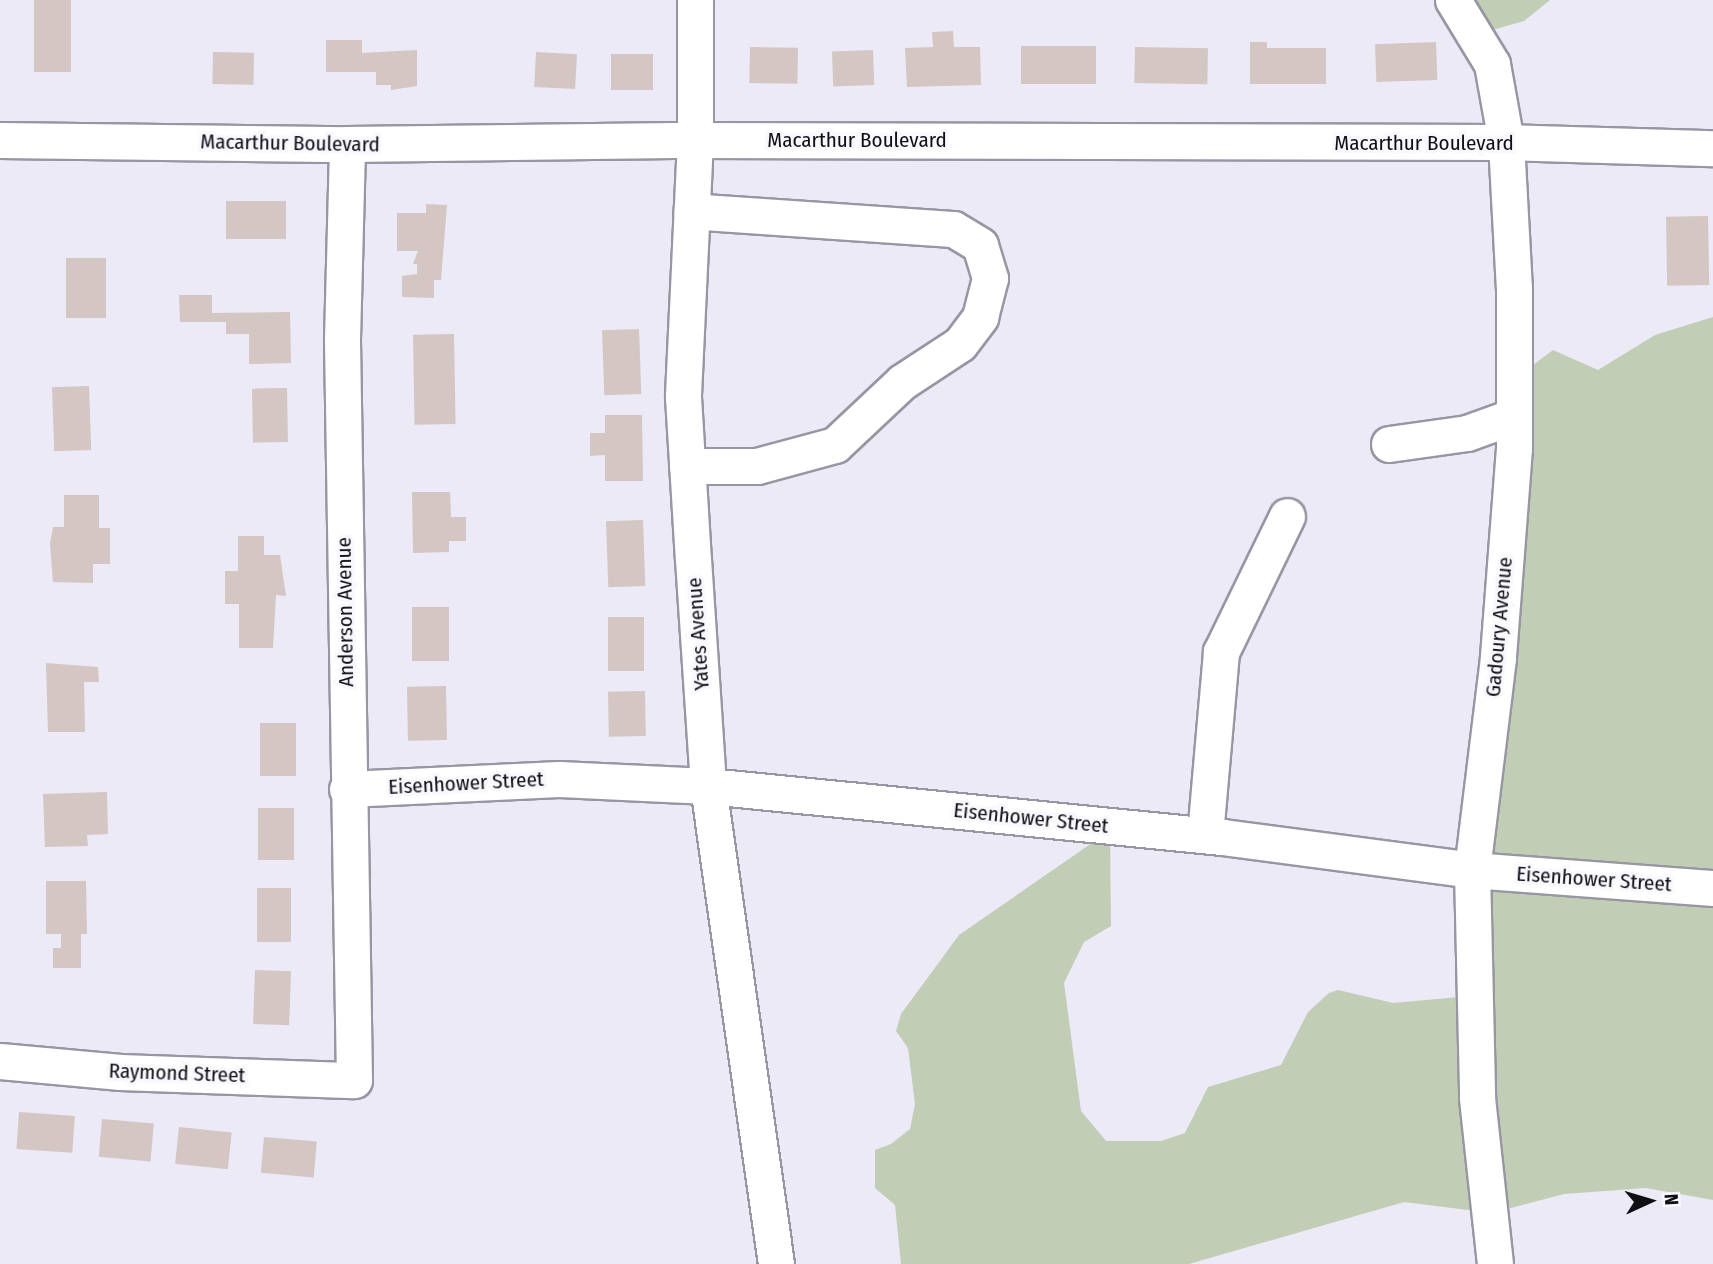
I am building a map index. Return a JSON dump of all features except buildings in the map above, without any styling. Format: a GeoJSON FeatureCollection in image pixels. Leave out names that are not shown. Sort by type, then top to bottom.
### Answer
{"type":"FeatureCollection","features":[{"type":"Feature","properties":{"kind":"street","name":"Yates Avenue"},"geometry":{"type":"LineString","coordinates":[[695,0],[695,140],[683,397],[687,467],[708,786],[776,1264]]}},
{"type":"Feature","properties":{"kind":"street","name":"Gadoury Avenue"},"geometry":{"type":"LineString","coordinates":[[1453,0],[1492,64],[1506,142],[1514,288],[1514,416],[1498,658],[1472,870],[1477,1098],[1495,1264]]}},
{"type":"Feature","properties":{"kind":"street","name":"Macarthur Boulevard"},"geometry":{"type":"LineString","coordinates":[[0,139],[347,144],[695,140],[1506,142],[1713,148]]}},
{"type":"Feature","properties":{"kind":"street","name":"Anderson Avenue"},"geometry":{"type":"LineString","coordinates":[[347,144],[342,339],[347,789],[354,1080]]}},
{"type":"Feature","properties":{"kind":"street"},"geometry":{"type":"LineString","coordinates":[[687,467],[757,466],[835,445],[902,382],[960,344],[980,317],[990,278],[980,245],[953,229],[692,211]]}},
{"type":"Feature","properties":{"kind":"street"},"geometry":{"type":"LineString","coordinates":[[1389,444],[1466,433],[1514,416]]}},
{"type":"Feature","properties":{"kind":"street"},"geometry":{"type":"LineString","coordinates":[[1205,835],[1221,652],[1287,516]]}},
{"type":"Feature","properties":{"kind":"street","name":"Eisenhower Street"},"geometry":{"type":"LineString","coordinates":[[347,789],[559,779],[708,786],[1205,835],[1472,870],[1713,888]]}},
{"type":"Feature","properties":{"kind":"street","name":"Raymond Street"},"geometry":{"type":"LineString","coordinates":[[0,1062],[120,1072],[354,1080]]}},
{"type":"Feature","properties":{"kind":"green space"},"geometry":{"type":"Polygon","coordinates":[[[1454,0],[1550,0],[1524,21],[1478,34],[1454,0]]]}},
{"type":"Feature","properties":{"kind":"green space"},"geometry":{"type":"Polygon","coordinates":[[[1713,317],[1713,1200],[1646,1188],[1564,1194],[1492,1213],[1404,1202],[1189,1264],[901,1264],[895,1205],[875,1188],[875,1150],[891,1144],[910,1129],[915,1104],[908,1048],[896,1031],[901,1014],[959,935],[1105,834],[1110,832],[1111,926],[1084,942],[1064,983],[1081,1111],[1106,1141],[1161,1141],[1185,1133],[1208,1087],[1281,1065],[1308,1012],[1329,993],[1338,990],[1393,1003],[1470,996],[1513,380],[1553,350],[1598,370],[1655,335],[1713,317]]]}}]}
